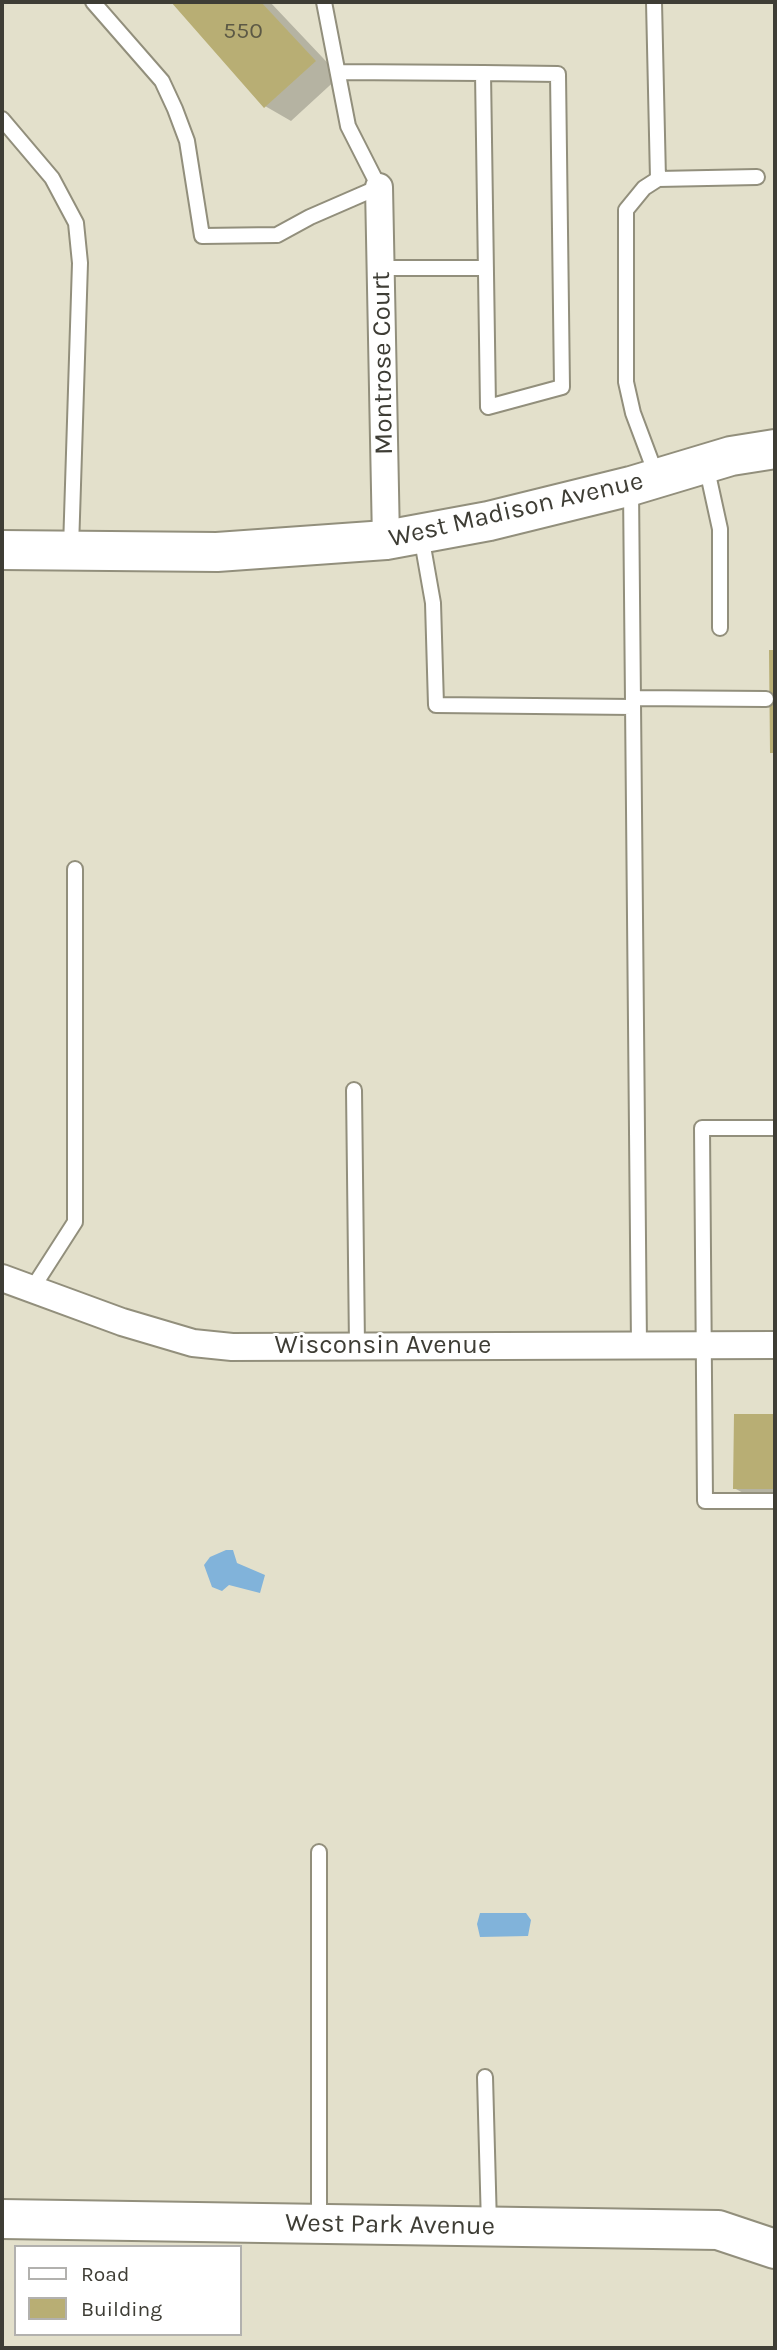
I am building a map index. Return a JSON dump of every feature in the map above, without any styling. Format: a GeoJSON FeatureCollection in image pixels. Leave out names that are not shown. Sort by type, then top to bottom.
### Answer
{"type":"FeatureCollection","features":[{"type":"Feature","properties":{"kind":"street","name":"Montrose Court"},"geometry":{"type":"LineString","coordinates":[[379,187],[381,268],[403,537]]}},
{"type":"Feature","properties":{"kind":"street","name":"West Madison Avenue"},"geometry":{"type":"LineString","coordinates":[[2,550],[217,552],[403,537],[489,521],[644,482],[731,456],[775,449]]}},
{"type":"Feature","properties":{"kind":"street","name":"Wisconsin Avenue"},"geometry":{"type":"LineString","coordinates":[[2,1278],[193,1343],[232,1348],[775,1345]]}},
{"type":"Feature","properties":{"kind":"street","name":"West Park Avenue"},"geometry":{"type":"LineString","coordinates":[[2,2219],[719,2230],[770,2244]]}},
{"type":"Feature","properties":{"kind":"lane"},"geometry":{"type":"LineString","coordinates":[[93,2],[162,81],[175,109],[189,152],[202,236],[277,235],[310,217],[379,187],[348,126],[324,2]]}},
{"type":"Feature","properties":{"kind":"lane"},"geometry":{"type":"LineString","coordinates":[[653,2],[658,179]]}},
{"type":"Feature","properties":{"kind":"lane"},"geometry":{"type":"LineString","coordinates":[[338,72],[483,73],[558,74],[562,387],[488,407],[483,73]]}},
{"type":"Feature","properties":{"kind":"lane"},"geometry":{"type":"LineString","coordinates":[[2,119],[52,178],[76,223],[80,263],[71,550]]}},
{"type":"Feature","properties":{"kind":"lane"},"geometry":{"type":"LineString","coordinates":[[639,1346],[633,703],[644,482],[628,397],[624,223],[626,210],[633,200],[658,179],[757,177]]}},
{"type":"Feature","properties":{"kind":"lane"},"geometry":{"type":"LineString","coordinates":[[381,268],[486,268]]}},
{"type":"Feature","properties":{"kind":"lane"},"geometry":{"type":"LineString","coordinates":[[705,463],[720,529],[720,628]]}},
{"type":"Feature","properties":{"kind":"lane"},"geometry":{"type":"LineString","coordinates":[[403,537],[433,603],[436,705],[766,699]]}},
{"type":"Feature","properties":{"kind":"lane"},"geometry":{"type":"LineString","coordinates":[[32,1289],[75,1223],[75,869]]}},
{"type":"Feature","properties":{"kind":"lane"},"geometry":{"type":"LineString","coordinates":[[354,1090],[357,1346]]}},
{"type":"Feature","properties":{"kind":"lane"},"geometry":{"type":"LineString","coordinates":[[775,1128],[702,1128],[705,1501],[775,1501]]}},
{"type":"Feature","properties":{"kind":"lane"},"geometry":{"type":"LineString","coordinates":[[319,1852],[319,2222]]}},
{"type":"Feature","properties":{"kind":"lane"},"geometry":{"type":"LineString","coordinates":[[485,2077],[489,2226]]}},
{"type":"Feature","properties":{"kind":"water"},"geometry":{"type":"Polygon","coordinates":[[[233,1550],[237,1563],[265,1575],[260,1593],[229,1585],[222,1591],[212,1587],[204,1565],[210,1557],[233,1550]]]}},
{"type":"Feature","properties":{"kind":"water"},"geometry":{"type":"Polygon","coordinates":[[[480,1913],[526,1913],[531,1920],[528,1936],[480,1937],[477,1924],[480,1913]]]}},
{"type":"Feature","properties":{"kind":"building"},"geometry":{"type":"Polygon","coordinates":[[[171,2],[261,2],[316,61],[264,108],[171,2]]]}},
{"type":"Feature","properties":{"kind":"building"},"geometry":{"type":"Polygon","coordinates":[[[769,650],[775,650],[775,753],[770,753],[769,650]]]}},
{"type":"Feature","properties":{"kind":"building"},"geometry":{"type":"Polygon","coordinates":[[[734,1414],[775,1414],[775,1489],[733,1489],[734,1414]]]}}]}
